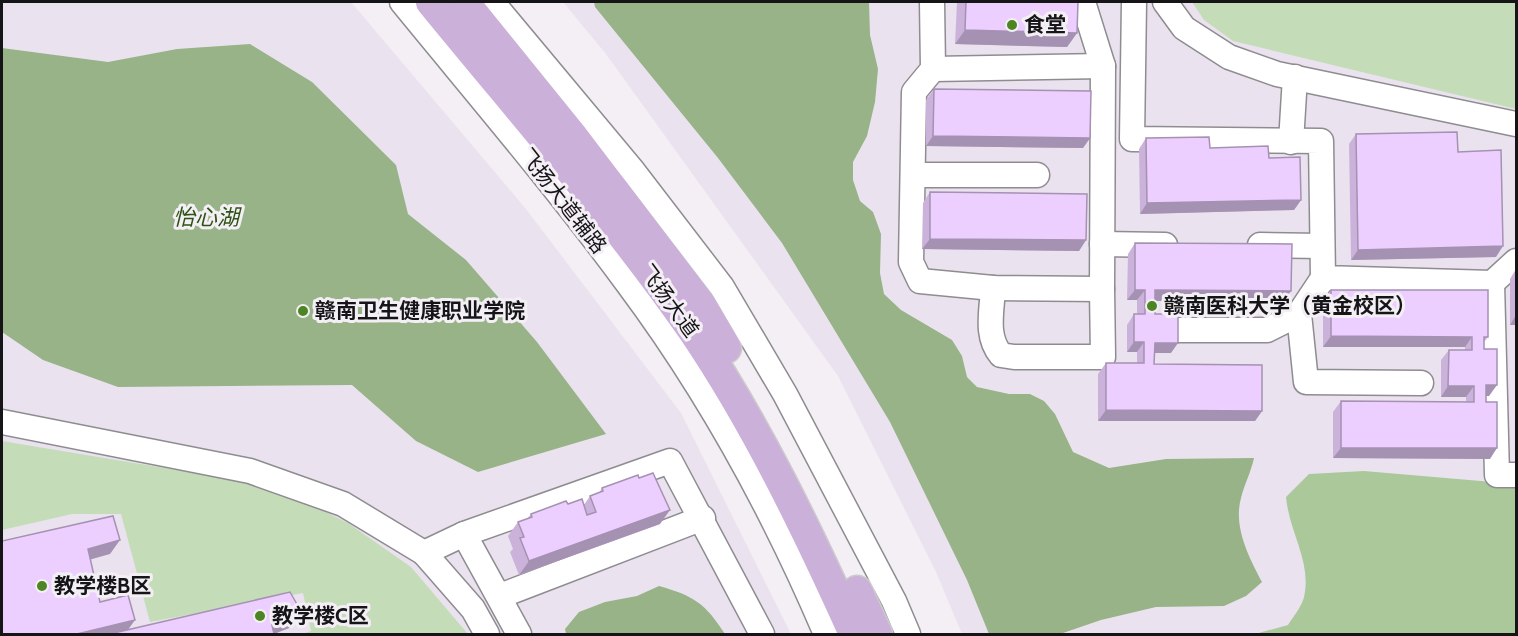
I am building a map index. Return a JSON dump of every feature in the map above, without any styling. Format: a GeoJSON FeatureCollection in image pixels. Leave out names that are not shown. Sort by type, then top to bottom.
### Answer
{"type":"FeatureCollection","features":[{"type":"Feature","properties":{"kind":"main road","name":"飞扬大道"},"geometry":{"type":"LineString","coordinates":[[431,2],[608,217],[693,332],[807,529],[854,634]]}},
{"type":"Feature","properties":{"kind":"main road","name":"飞扬大道"},"geometry":{"type":"LineString","coordinates":[[464,2],[574,138],[701,305],[823,518],[877,634]]}},
{"type":"Feature","properties":{"kind":"street","name":"飞扬大道辅路"},"geometry":{"type":"LineString","coordinates":[[402,2],[555,189],[630,285],[721,426],[780,537],[826,634]]}},
{"type":"Feature","properties":{"kind":"street"},"geometry":{"type":"LineString","coordinates":[[492,2],[633,171],[722,287],[784,394],[894,601],[909,634]]}},
{"type":"Feature","properties":{"kind":"street"},"geometry":{"type":"LineString","coordinates":[[932,2],[933,69],[914,92],[911,262],[920,281],[993,288],[1102,289]]}},
{"type":"Feature","properties":{"kind":"street"},"geometry":{"type":"LineString","coordinates":[[993,288],[991,334],[993,346],[1001,355],[1103,357],[1103,66],[1097,39],[1083,2]]}},
{"type":"Feature","properties":{"kind":"street"},"geometry":{"type":"LineString","coordinates":[[1134,2],[1132,139],[1321,141],[1323,278],[1299,314],[1267,330],[1179,330]]}},
{"type":"Feature","properties":{"kind":"street"},"geometry":{"type":"LineString","coordinates":[[1165,2],[1184,28],[1229,57],[1277,74],[1516,124]]}},
{"type":"Feature","properties":{"kind":"street"},"geometry":{"type":"LineString","coordinates":[[933,69],[1103,66]]}},
{"type":"Feature","properties":{"kind":"street"},"geometry":{"type":"LineString","coordinates":[[1291,142],[1295,77]]}},
{"type":"Feature","properties":{"kind":"street"},"geometry":{"type":"LineString","coordinates":[[523,115],[555,189]]}},
{"type":"Feature","properties":{"kind":"street"},"geometry":{"type":"LineString","coordinates":[[574,138],[633,171]]}},
{"type":"Feature","properties":{"kind":"street"},"geometry":{"type":"LineString","coordinates":[[914,175],[1037,175]]}},
{"type":"Feature","properties":{"kind":"street"},"geometry":{"type":"LineString","coordinates":[[1102,244],[1183,245]]}},
{"type":"Feature","properties":{"kind":"street"},"geometry":{"type":"LineString","coordinates":[[1241,245],[1322,246]]}},
{"type":"Feature","properties":{"kind":"street"},"geometry":{"type":"LineString","coordinates":[[1323,278],[1492,283],[1516,261]]}},
{"type":"Feature","properties":{"kind":"street"},"geometry":{"type":"LineString","coordinates":[[1492,283],[1497,475],[1516,475]]}},
{"type":"Feature","properties":{"kind":"street"},"geometry":{"type":"LineString","coordinates":[[630,285],[693,332]]}},
{"type":"Feature","properties":{"kind":"street"},"geometry":{"type":"LineString","coordinates":[[1299,314],[1306,382],[1420,383]]}},
{"type":"Feature","properties":{"kind":"street"},"geometry":{"type":"LineString","coordinates":[[2,422],[250,471],[343,504],[424,553],[473,609],[487,634]]}},
{"type":"Feature","properties":{"kind":"street"},"geometry":{"type":"LineString","coordinates":[[424,553],[464,534],[670,461],[762,634]]}},
{"type":"Feature","properties":{"kind":"street"},"geometry":{"type":"LineString","coordinates":[[500,597],[702,518]]}},
{"type":"Feature","properties":{"kind":"street"},"geometry":{"type":"LineString","coordinates":[[464,534],[519,634]]}},
{"type":"Feature","properties":{"kind":"street"},"geometry":{"type":"LineString","coordinates":[[894,601],[898,634]]}},
{"type":"Feature","properties":{"kind":"shaded area","name":"赣南卫生健康职业学院"},"geometry":{"type":"Polygon","coordinates":[[[2,2],[351,2],[526,209],[681,413],[791,634],[2,634],[2,2]]]}},
{"type":"Feature","properties":{"kind":"shaded area","name":"赣南医科大学（黄金校区）"},"geometry":{"type":"Polygon","coordinates":[[[563,2],[1516,2],[1516,634],[962,634],[936,572],[838,376],[606,54],[563,2]]]}},
{"type":"Feature","properties":{"kind":"shaded area"},"geometry":{"type":"Polygon","coordinates":[[[1192,2],[1516,2],[1516,109],[1233,41],[1204,20],[1192,2]]]}},
{"type":"Feature","properties":{"kind":"shaded area"},"geometry":{"type":"Polygon","coordinates":[[[2,441],[231,479],[291,495],[348,523],[411,567],[468,634],[302,634],[311,631],[303,593],[150,622],[121,514],[72,514],[2,530],[2,441]]]}},
{"type":"Feature","properties":{"kind":"shaded area"},"geometry":{"type":"Polygon","coordinates":[[[1364,471],[1516,484],[1516,634],[1255,634],[1288,625],[1304,597],[1306,584],[1303,559],[1286,497],[1309,474],[1364,471]]]}},
{"type":"Feature","properties":{"kind":"water"},"geometry":{"type":"Polygon","coordinates":[[[594,2],[869,2],[870,35],[878,69],[875,102],[867,136],[853,162],[853,180],[860,201],[873,212],[881,234],[880,273],[884,294],[901,310],[952,340],[962,356],[967,377],[977,387],[1009,394],[1030,394],[1044,401],[1055,414],[1073,452],[1109,468],[1166,459],[1254,458],[1241,498],[1239,520],[1244,542],[1262,582],[1246,596],[1224,606],[1156,607],[1101,620],[1060,634],[989,634],[967,580],[890,422],[782,243],[718,158],[595,7],[594,2]]]}},
{"type":"Feature","properties":{"kind":"water","name":"怡心湖"},"geometry":{"type":"Polygon","coordinates":[[[250,44],[312,82],[396,165],[408,214],[466,260],[537,342],[606,434],[478,472],[416,441],[352,385],[118,387],[43,360],[2,332],[2,48],[108,62],[177,49],[250,44]]]}},
{"type":"Feature","properties":{"kind":"water"},"geometry":{"type":"Polygon","coordinates":[[[659,586],[681,593],[698,602],[725,634],[566,634],[565,629],[579,612],[605,602],[637,596],[659,586]]]}},
{"type":"Feature","properties":{"kind":"building","name":"食堂"},"geometry":{"type":"Polygon","coordinates":[[[966,2],[1078,2],[1077,33],[965,30],[966,2]]]}},
{"type":"Feature","properties":{"kind":"building"},"geometry":{"type":"Polygon","coordinates":[[[934,89],[1091,91],[1090,138],[933,136],[934,89]]]}},
{"type":"Feature","properties":{"kind":"building"},"geometry":{"type":"Polygon","coordinates":[[[1457,132],[1458,152],[1501,150],[1503,246],[1358,250],[1356,134],[1457,132]]]}},
{"type":"Feature","properties":{"kind":"building"},"geometry":{"type":"Polygon","coordinates":[[[1209,137],[1210,148],[1268,146],[1269,158],[1300,157],[1301,200],[1147,203],[1146,138],[1209,137]]]}},
{"type":"Feature","properties":{"kind":"building"},"geometry":{"type":"Polygon","coordinates":[[[930,192],[1087,194],[1086,240],[930,239],[930,192]]]}},
{"type":"Feature","properties":{"kind":"building"},"geometry":{"type":"Polygon","coordinates":[[[1135,243],[1292,244],[1291,291],[1155,290],[1155,314],[1178,314],[1178,343],[1155,343],[1154,364],[1262,365],[1262,411],[1106,410],[1106,363],[1144,363],[1144,342],[1134,342],[1134,314],[1145,314],[1145,290],[1135,290],[1135,243]]]}},
{"type":"Feature","properties":{"kind":"building"},"geometry":{"type":"Polygon","coordinates":[[[1331,290],[1488,290],[1488,337],[1484,337],[1484,349],[1497,349],[1497,385],[1486,385],[1486,402],[1497,402],[1497,448],[1341,448],[1341,401],[1474,402],[1474,386],[1448,386],[1449,350],[1472,350],[1472,337],[1331,336],[1331,290]]]}},
{"type":"Feature","properties":{"kind":"building"},"geometry":{"type":"Polygon","coordinates":[[[653,473],[670,510],[529,561],[520,538],[524,537],[518,522],[532,517],[531,514],[566,501],[568,504],[582,499],[587,515],[596,512],[590,496],[603,491],[602,488],[638,475],[639,478],[653,473]]]}},
{"type":"Feature","properties":{"kind":"building","name":"教学楼B区"},"geometry":{"type":"Polygon","coordinates":[[[113,516],[120,540],[88,549],[100,602],[128,595],[135,620],[77,634],[2,634],[2,541],[113,516]]]}},
{"type":"Feature","properties":{"kind":"building"},"geometry":{"type":"Polygon","coordinates":[[[290,592],[302,613],[272,625],[274,634],[114,633],[290,592]]]}},
{"type":"Feature","properties":{"kind":"place","name":"食堂"},"geometry":{"type":"Point","coordinates":[1012,25]}},
{"type":"Feature","properties":{"kind":"place","name":"赣南医科大学（黄金校区）"},"geometry":{"type":"Point","coordinates":[1152,306]}},
{"type":"Feature","properties":{"kind":"place","name":"赣南卫生健康职业学院"},"geometry":{"type":"Point","coordinates":[303,311]}},
{"type":"Feature","properties":{"kind":"place","name":"教学楼B区"},"geometry":{"type":"Point","coordinates":[42,586]}},
{"type":"Feature","properties":{"kind":"place","name":"教学楼C区"},"geometry":{"type":"Point","coordinates":[260,616]}}]}
